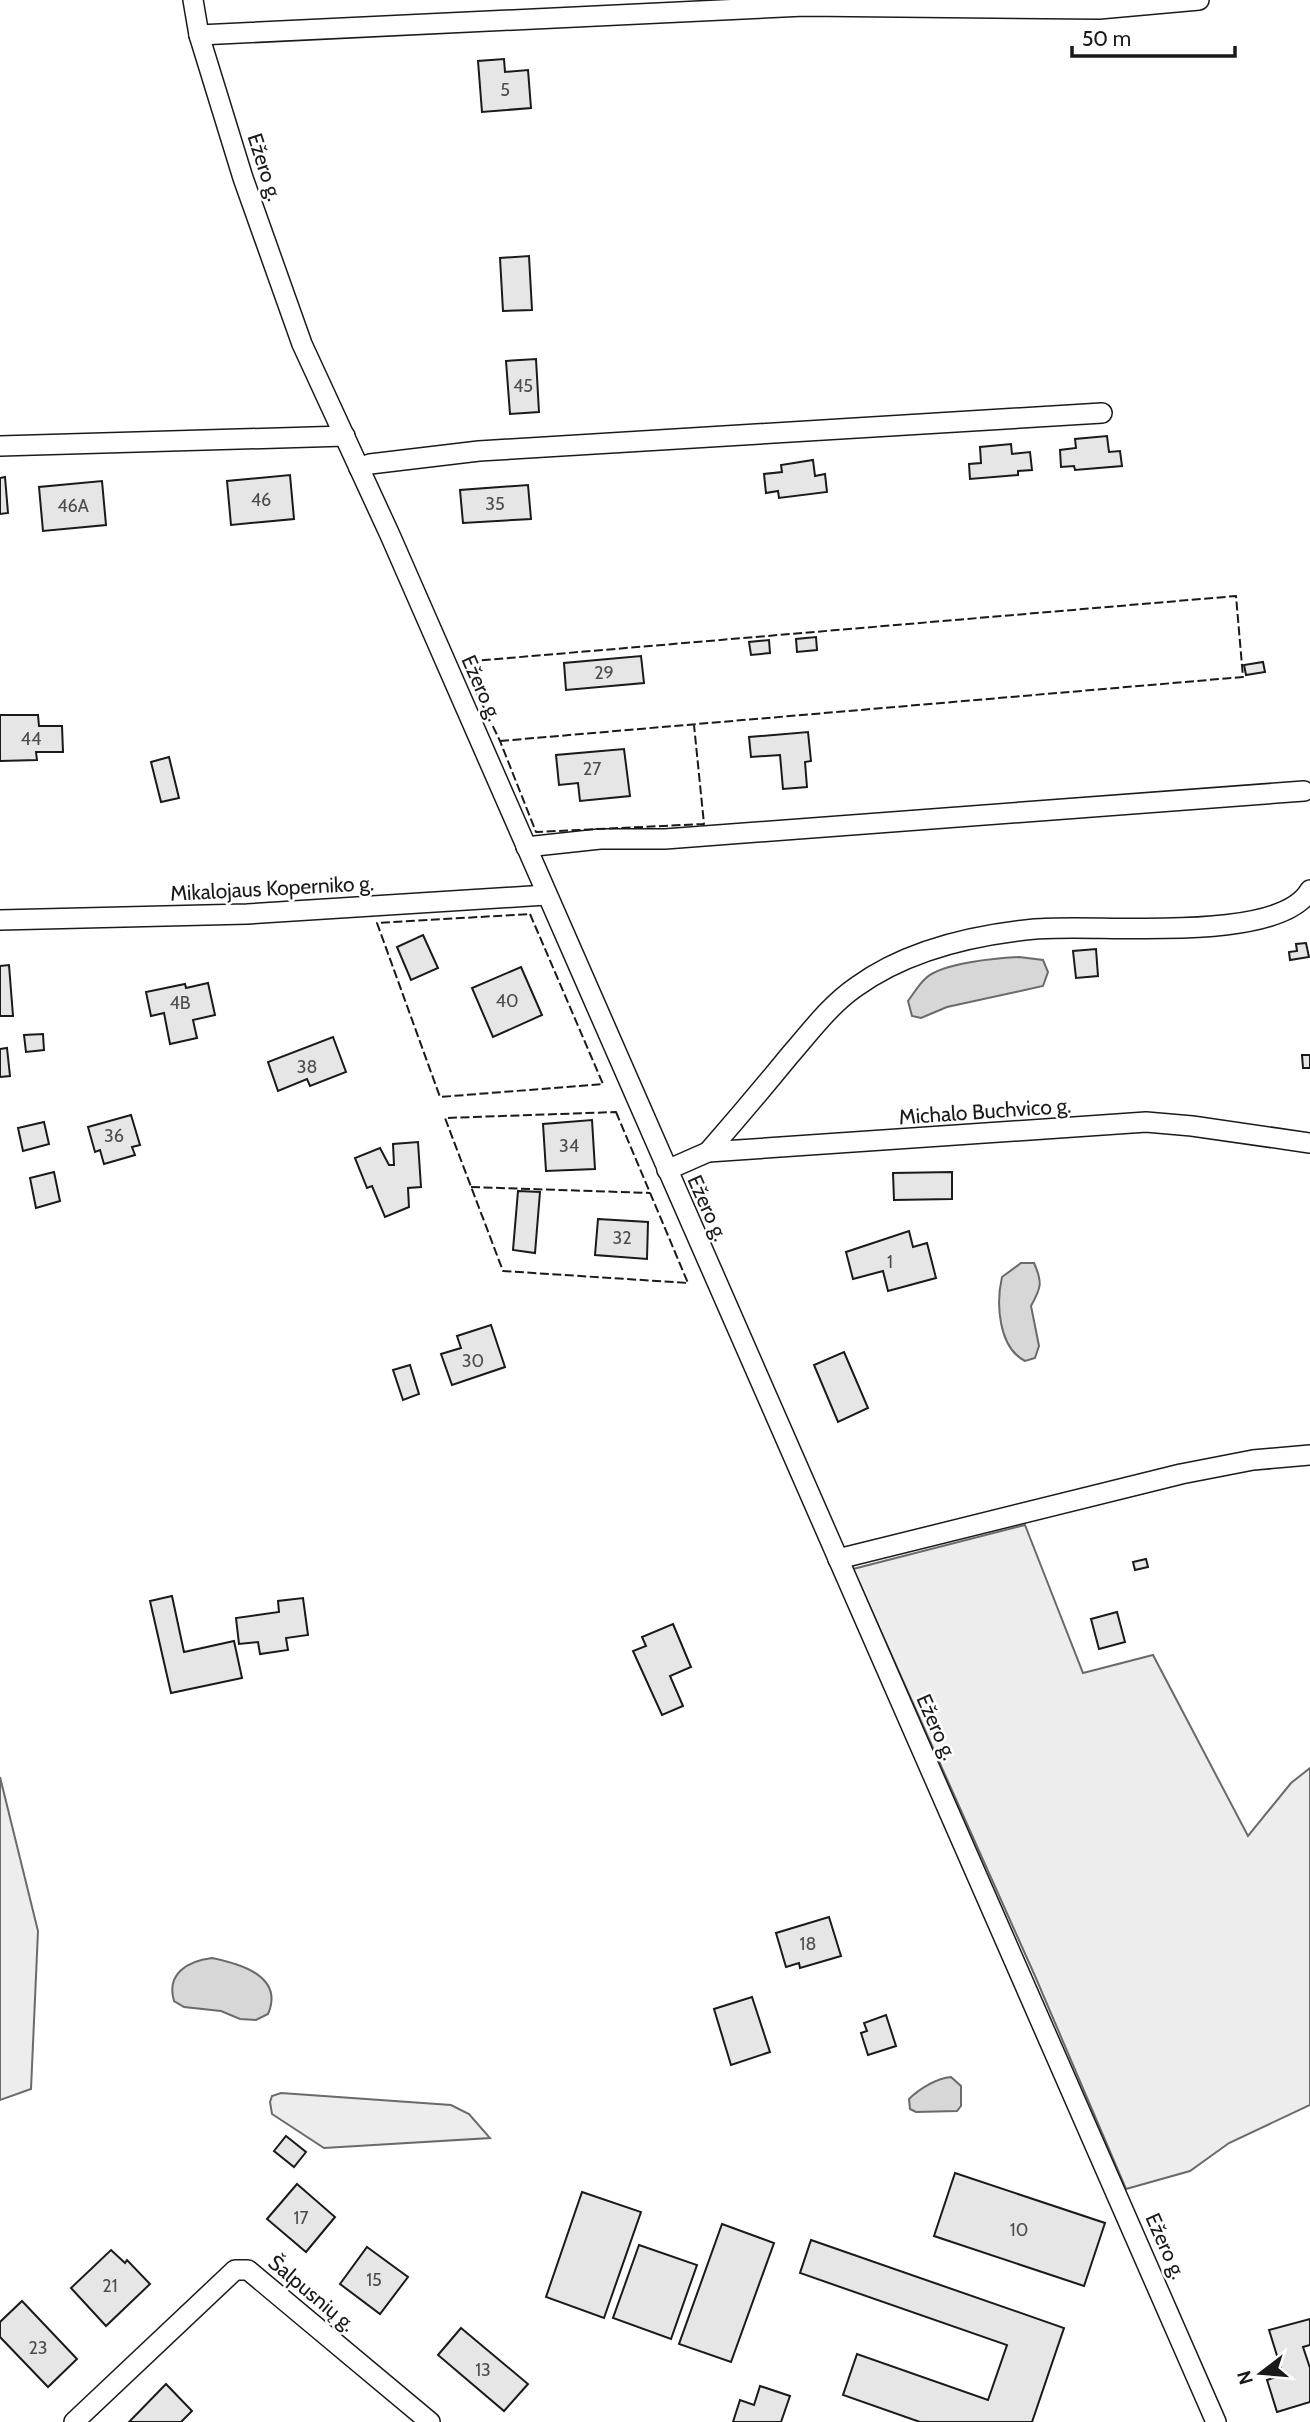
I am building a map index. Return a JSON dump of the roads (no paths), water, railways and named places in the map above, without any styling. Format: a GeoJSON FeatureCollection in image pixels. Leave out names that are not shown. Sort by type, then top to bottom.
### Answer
{"type":"FeatureCollection","features":[{"type":"Feature","properties":{"kind":"street","name":"Ežero g."},"geometry":{"type":"LineString","coordinates":[[192,0],[199,35],[279,282],[302,344],[526,847],[1216,2422]]}},
{"type":"Feature","properties":{"kind":"street"},"geometry":{"type":"LineString","coordinates":[[199,35],[804,6],[1099,9],[1199,0]]}},
{"type":"Feature","properties":{"kind":"street"},"geometry":{"type":"LineString","coordinates":[[359,468],[479,451],[1102,414]]}},
{"type":"Feature","properties":{"kind":"street"},"geometry":{"type":"LineString","coordinates":[[0,446],[345,436]]}},
{"type":"Feature","properties":{"kind":"street"},"geometry":{"type":"LineString","coordinates":[[526,847],[600,839],[665,839],[1308,791]]}},
{"type":"Feature","properties":{"kind":"street"},"geometry":{"type":"LineString","coordinates":[[708,1152],[828,1010],[886,967],[932,949],[994,934],[1076,926],[1195,929],[1279,915],[1297,906],[1310,890]]}},
{"type":"Feature","properties":{"kind":"street","name":"Mikalojaus Koperniko g."},"geometry":{"type":"LineString","coordinates":[[0,920],[247,914],[546,895]]}},
{"type":"Feature","properties":{"kind":"street","name":"Michalo Buchvico g."},"geometry":{"type":"LineString","coordinates":[[667,1170],[708,1152],[1146,1122],[1192,1125],[1310,1143]]}},
{"type":"Feature","properties":{"kind":"street"},"geometry":{"type":"LineString","coordinates":[[838,1559],[1181,1474],[1253,1460],[1310,1455]]}},
{"type":"Feature","properties":{"kind":"street","name":"Šalpusnių g."},"geometry":{"type":"LineString","coordinates":[[74,2422],[234,2270],[248,2270],[430,2422]]}}]}
